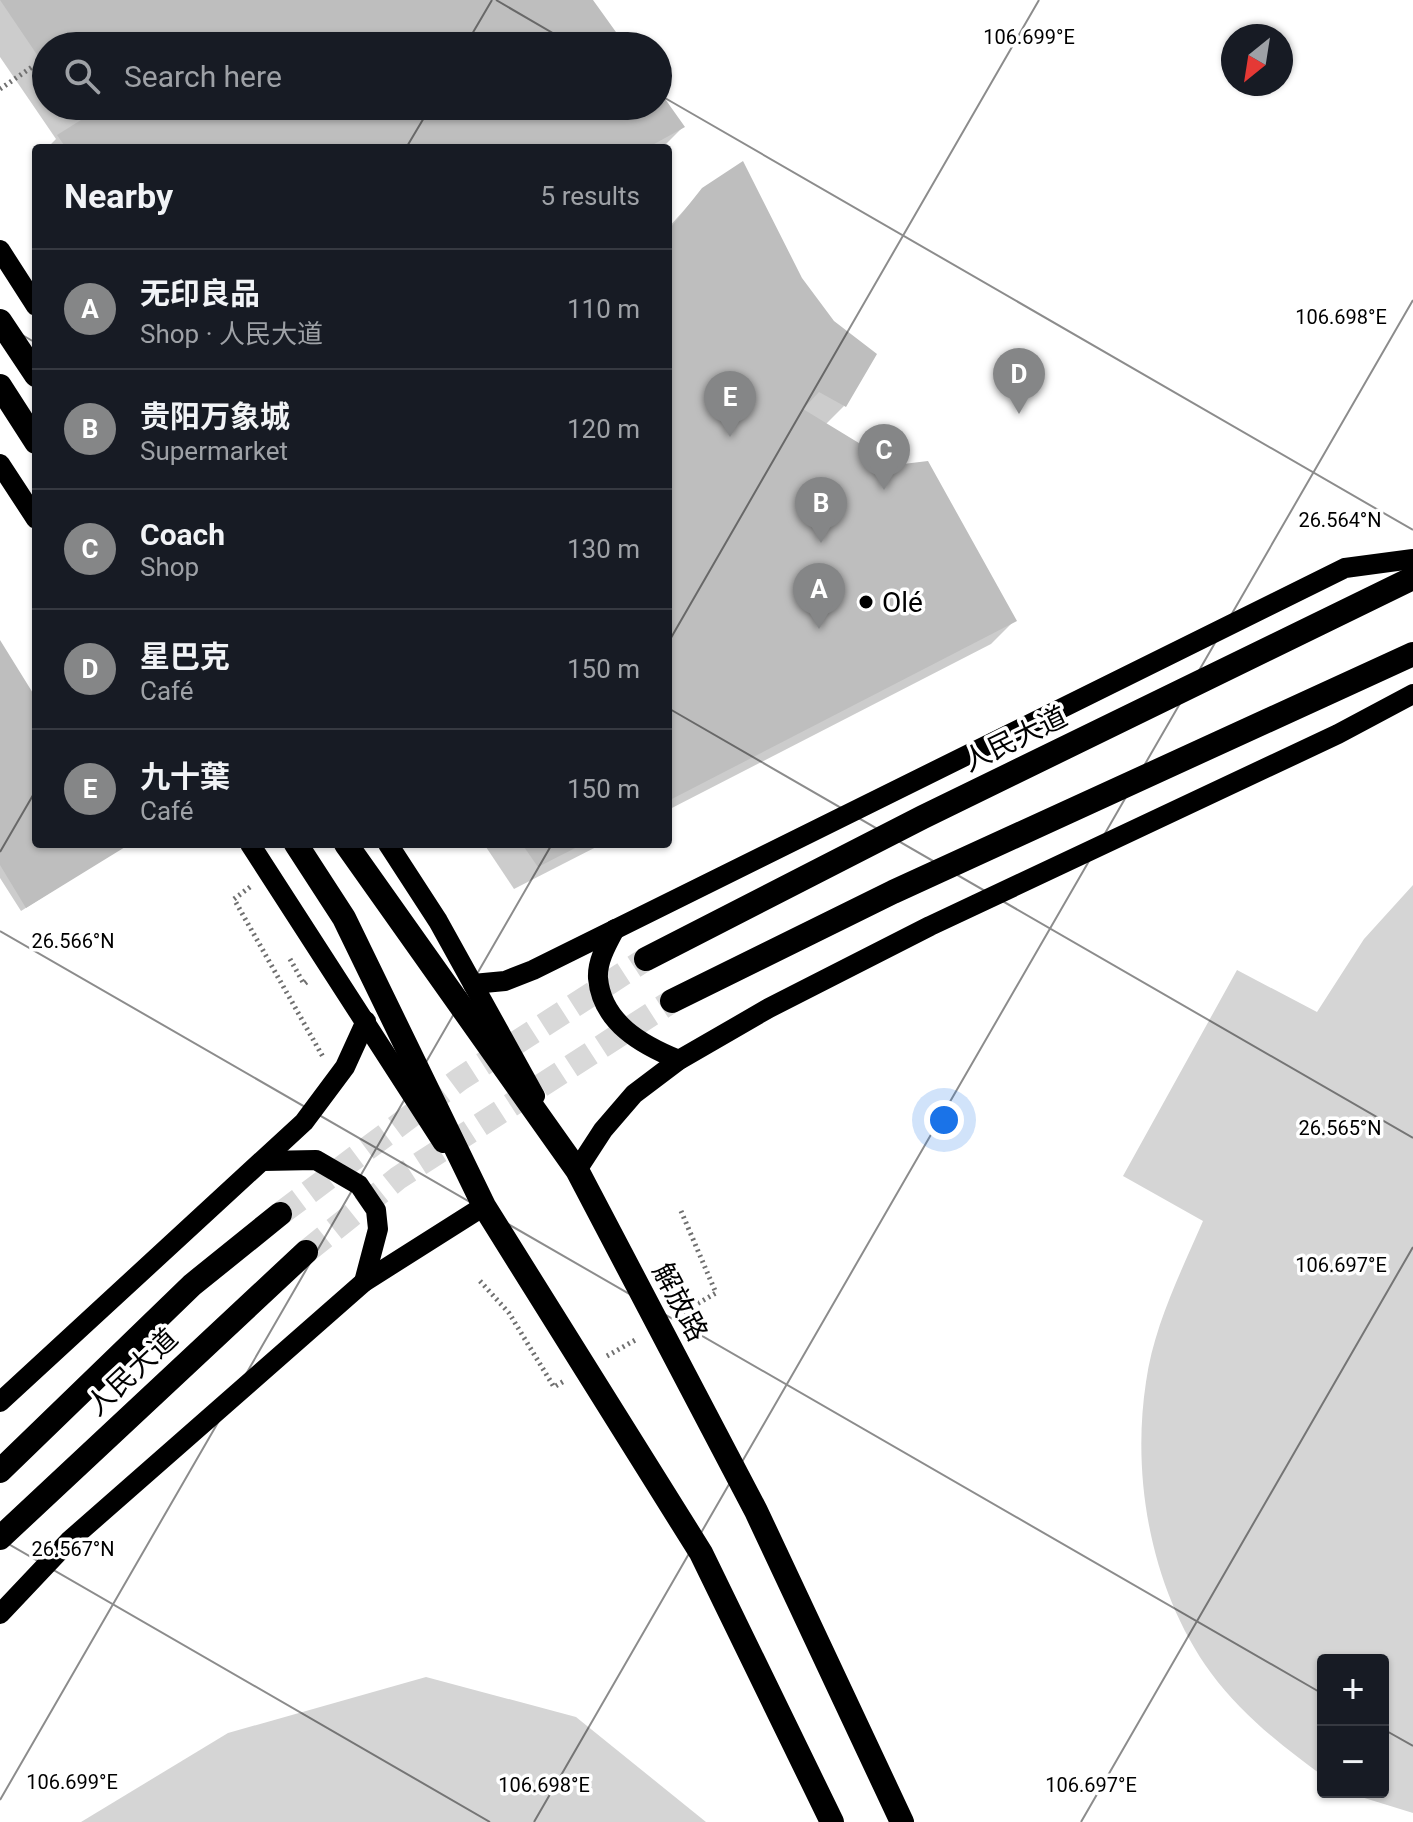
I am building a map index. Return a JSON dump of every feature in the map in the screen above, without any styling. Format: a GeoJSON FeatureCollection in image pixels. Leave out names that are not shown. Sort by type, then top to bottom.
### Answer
{"type":"FeatureCollection","features":[{"type":"Feature","properties":{"kind":"highway"},"geometry":{"type":"LineString","coordinates":[[0,321],[32,369]]}},
{"type":"Feature","properties":{"kind":"highway"},"geometry":{"type":"LineString","coordinates":[[0,386],[32,436]]}},
{"type":"Feature","properties":{"kind":"highway","name":"人民大道"},"geometry":{"type":"LineString","coordinates":[[646,959],[923,817],[1413,578]]}},
{"type":"Feature","properties":{"kind":"highway"},"geometry":{"type":"LineString","coordinates":[[672,1001],[893,892],[1413,654]]}},
{"type":"Feature","properties":{"kind":"highway"},"geometry":{"type":"LineString","coordinates":[[299,848],[344,918],[484,1206],[701,1553],[832,1822]]}},
{"type":"Feature","properties":{"kind":"highway","name":"解放路"},"geometry":{"type":"LineString","coordinates":[[349,848],[577,1170],[756,1511],[902,1822]]}},
{"type":"Feature","properties":{"kind":"highway","name":"人民大道"},"geometry":{"type":"LineString","coordinates":[[0,1471],[192,1285],[280,1214]]}},
{"type":"Feature","properties":{"kind":"highway","name":"人民大道"},"geometry":{"type":"LineString","coordinates":[[0,1538],[306,1252]]}},
{"type":"Feature","properties":{"kind":"main road"},"geometry":{"type":"LineString","coordinates":[[0,250],[32,300]]}},
{"type":"Feature","properties":{"kind":"main road"},"geometry":{"type":"LineString","coordinates":[[0,464],[32,513]]}},
{"type":"Feature","properties":{"kind":"main road"},"geometry":{"type":"LineString","coordinates":[[473,984],[505,981],[533,970],[1345,568],[1413,559]]}},
{"type":"Feature","properties":{"kind":"main road"},"geometry":{"type":"LineString","coordinates":[[391,848],[438,921],[577,1170],[603,1130],[634,1094],[679,1060],[769,1008],[930,926],[1338,734],[1413,694]]}},
{"type":"Feature","properties":{"kind":"main road"},"geometry":{"type":"LineString","coordinates":[[0,1614],[69,1541],[364,1282],[484,1206],[253,848]]}},
{"type":"Feature","properties":{"kind":"main road"},"geometry":{"type":"LineString","coordinates":[[615,929],[603,953],[598,976],[606,1005],[616,1021],[637,1040],[679,1060]]}},
{"type":"Feature","properties":{"kind":"main road"},"geometry":{"type":"LineString","coordinates":[[0,1402],[304,1122],[345,1067],[366,1021]]}},
{"type":"Feature","properties":{"kind":"main road"},"geometry":{"type":"LineString","coordinates":[[263,1161],[316,1160],[359,1185],[376,1210],[378,1229],[364,1282]]}},
{"type":"Feature","properties":{"kind":"path"},"geometry":{"type":"LineString","coordinates":[[0,89],[32,67]]}},
{"type":"Feature","properties":{"kind":"path"},"geometry":{"type":"LineString","coordinates":[[257,901],[250,887],[234,899],[323,1057]]}},
{"type":"Feature","properties":{"kind":"path"},"geometry":{"type":"LineString","coordinates":[[289,956],[304,984]]}},
{"type":"Feature","properties":{"kind":"path"},"geometry":{"type":"LineString","coordinates":[[681,1211],[716,1293]]}},
{"type":"Feature","properties":{"kind":"path"},"geometry":{"type":"LineString","coordinates":[[480,1281],[509,1313],[554,1387]]}},
{"type":"Feature","properties":{"kind":"shaded area"},"geometry":{"type":"Polygon","coordinates":[[[1413,885],[1413,1813],[1364,1798],[1389,1798],[1389,1654],[1317,1654],[1317,1771],[1263,1729],[1236,1703],[1211,1673],[1174,1607],[1151,1534],[1144,1496],[1142,1419],[1155,1340],[1203,1221],[1123,1176],[1237,970],[1317,1012],[1364,939],[1413,885]]]}},
{"type":"Feature","properties":{"kind":"shaded area"},"geometry":{"type":"Polygon","coordinates":[[[426,1677],[576,1717],[706,1822],[81,1822],[228,1733],[426,1677]]]}},
{"type":"Feature","properties":{"kind":"building"},"geometry":{"type":"Polygon","coordinates":[[[0,0],[593,0],[616,32],[32,32],[32,47],[0,0]]]}},
{"type":"Feature","properties":{"kind":"building"},"geometry":{"type":"Polygon","coordinates":[[[672,109],[685,127],[654,144],[63,144],[57,135],[81,120],[672,120],[672,109]]]}},
{"type":"Feature","properties":{"kind":"building"},"geometry":{"type":"Polygon","coordinates":[[[743,161],[802,278],[834,321],[877,354],[846,407],[819,392],[803,409],[895,465],[928,461],[1017,621],[672,799],[672,226],[702,188],[743,161]]]}},
{"type":"Feature","properties":{"kind":"building"},"geometry":{"type":"Polygon","coordinates":[[[0,640],[32,692],[32,848],[124,848],[26,908],[0,865],[0,640]]]}},
{"type":"Feature","properties":{"kind":"building"},"geometry":{"type":"Polygon","coordinates":[[[525,848],[575,848],[538,867],[525,848]]]}},
{"type":"Feature","properties":{"kind":"tunnel"},"geometry":{"type":"LineString","coordinates":[[280,1214],[460,1079],[646,959]]}},
{"type":"Feature","properties":{"kind":"tunnel"},"geometry":{"type":"LineString","coordinates":[[306,1252],[398,1178],[672,1001]]}},
{"type":"Feature","properties":{"kind":"place","name":"星巴克"},"geometry":{"type":"Point","coordinates":[1019,414]}},
{"type":"Feature","properties":{"kind":"place","name":"九十葉"},"geometry":{"type":"Point","coordinates":[730,437]}},
{"type":"Feature","properties":{"kind":"place","name":"Coach"},"geometry":{"type":"Point","coordinates":[884,490]}},
{"type":"Feature","properties":{"kind":"place","name":"贵阳万象城"},"geometry":{"type":"Point","coordinates":[821,543]}},
{"type":"Feature","properties":{"kind":"place","name":"Olé"},"geometry":{"type":"Point","coordinates":[866,602]}},
{"type":"Feature","properties":{"kind":"place","name":"无印良品"},"geometry":{"type":"Point","coordinates":[819,629]}}]}
